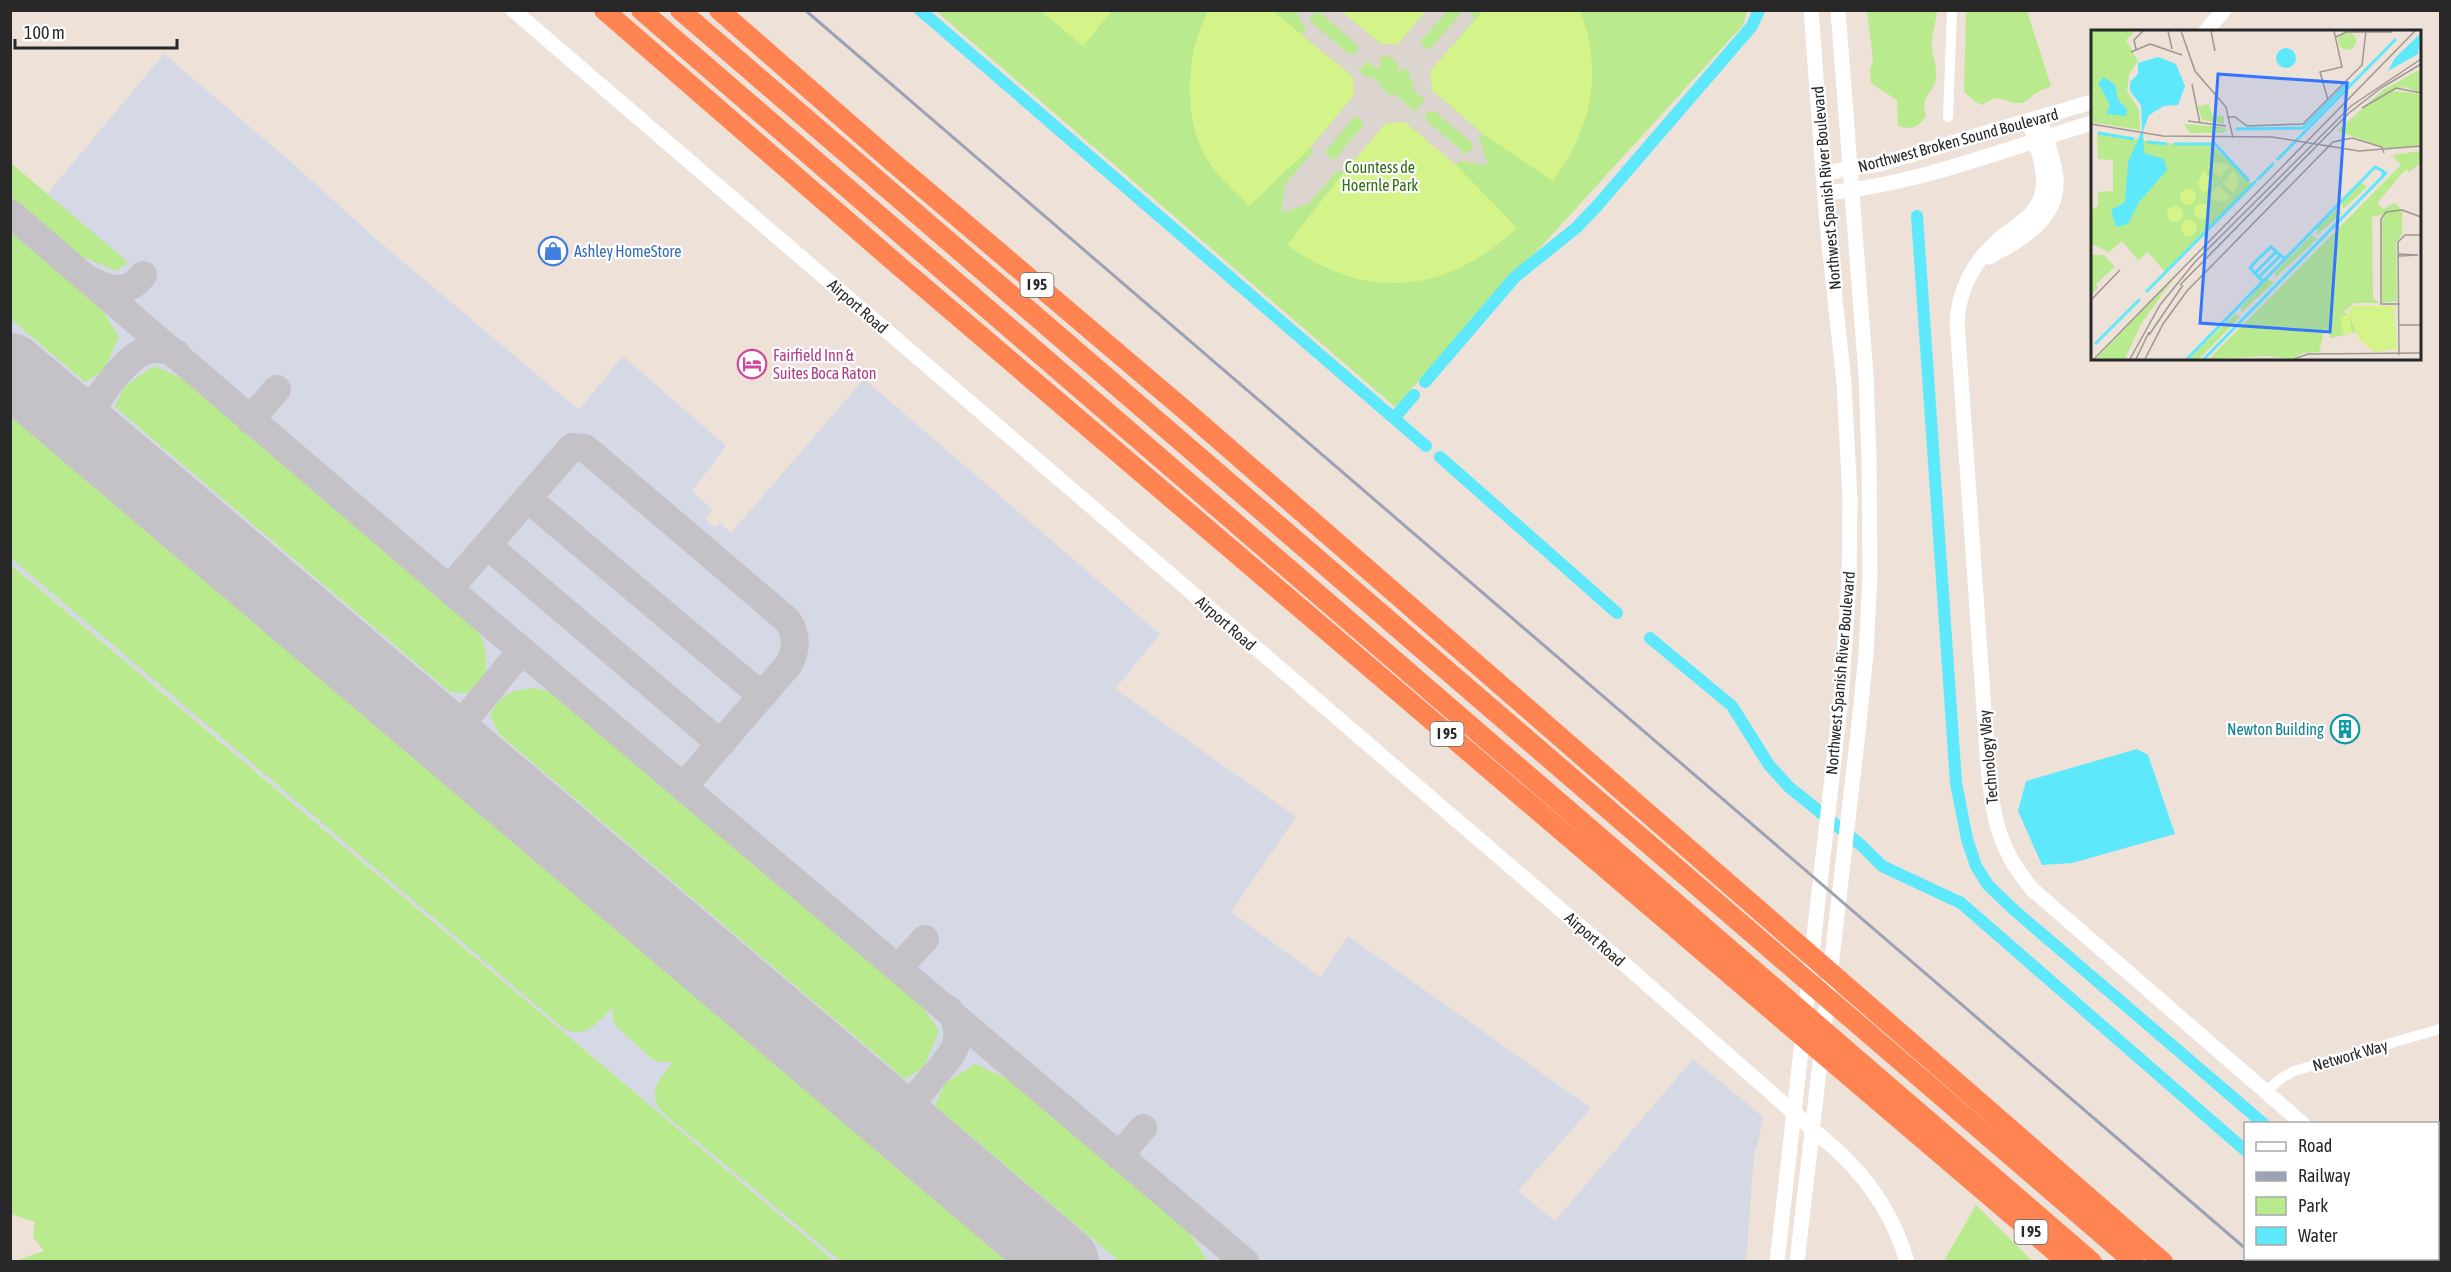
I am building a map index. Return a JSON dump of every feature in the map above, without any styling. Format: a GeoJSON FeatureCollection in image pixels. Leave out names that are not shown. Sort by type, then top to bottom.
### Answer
{"type":"FeatureCollection","features":[{"type":"Feature","properties":{"kind":"highway","name":"I 95"},"geometry":{"type":"LineString","coordinates":[[604,10],[899,266],[2067,1262]]}},
{"type":"Feature","properties":{"kind":"highway"},"geometry":{"type":"LineString","coordinates":[[641,10],[2092,1262]]}},
{"type":"Feature","properties":{"kind":"highway"},"geometry":{"type":"LineString","coordinates":[[680,10],[2134,1262]]}},
{"type":"Feature","properties":{"kind":"highway","name":"I 95"},"geometry":{"type":"LineString","coordinates":[[719,10],[1187,412],[2163,1262]]}},
{"type":"Feature","properties":{"kind":"highway"},"geometry":{"type":"LineString","coordinates":[[899,266],[1057,368]]}},
{"type":"Feature","properties":{"kind":"highway"},"geometry":{"type":"LineString","coordinates":[[1187,412],[1287,534]]}},
{"type":"Feature","properties":{"kind":"highway"},"geometry":{"type":"LineString","coordinates":[[1995,1202],[2048,1262]]}},
{"type":"Feature","properties":{"kind":"street","name":"Airport Road"},"geometry":{"type":"LineString","coordinates":[[513,10],[1623,963],[1841,1154],[1858,1170],[1885,1209],[1897,1232],[1907,1262]]}},
{"type":"Feature","properties":{"kind":"street","name":"Northwest Spanish River Boulevard"},"geometry":{"type":"LineString","coordinates":[[1777,1262],[1845,658],[1850,510],[1844,383],[1825,193],[1811,10]]}},
{"type":"Feature","properties":{"kind":"street","name":"Northwest Spanish River Boulevard"},"geometry":{"type":"LineString","coordinates":[[1797,1262],[1866,654],[1870,499],[1866,375],[1839,10]]}},
{"type":"Feature","properties":{"kind":"street"},"geometry":{"type":"LineString","coordinates":[[1948,117],[1952,10]]}},
{"type":"Feature","properties":{"kind":"street"},"geometry":{"type":"LineString","coordinates":[[2207,30],[2224,10]]}},
{"type":"Feature","properties":{"kind":"street","name":"Northwest Broken Sound Boulevard"},"geometry":{"type":"LineString","coordinates":[[1824,173],[1879,164],[2091,102]]}},
{"type":"Feature","properties":{"kind":"street","name":"Technology Way"},"geometry":{"type":"LineString","coordinates":[[2035,119],[2056,180],[2055,195],[2050,208],[2034,229],[1978,263],[1962,292],[1958,311],[1957,331],[1988,768],[1992,810],[1998,833],[2013,864],[2033,890],[2300,1122]]}},
{"type":"Feature","properties":{"kind":"street","name":"Northwest Broken Sound Boulevard"},"geometry":{"type":"LineString","coordinates":[[1825,193],[1885,185],[2091,123]]}},
{"type":"Feature","properties":{"kind":"street","name":"Network Way"},"geometry":{"type":"LineString","coordinates":[[2266,1092],[2280,1079],[2294,1071],[2440,1029]]}},
{"type":"Feature","properties":{"kind":"shaded area"},"geometry":{"type":"Polygon","coordinates":[[[1296,11],[1318,11],[1341,11],[1381,44],[1398,44],[1426,11],[1447,11],[1421,41],[1421,44],[1430,49],[1463,11],[1470,11],[1475,19],[1430,71],[1432,90],[1483,134],[1479,138],[1488,165],[1460,161],[1456,165],[1405,122],[1386,123],[1343,173],[1337,171],[1308,204],[1281,213],[1285,184],[1313,152],[1310,148],[1354,95],[1353,77],[1302,35],[1306,29],[1296,11]],[[1318,11],[1310,17],[1310,21],[1349,54],[1353,54],[1358,49],[1357,45],[1318,11]],[[1386,54],[1379,62],[1381,65],[1377,69],[1367,61],[1359,71],[1369,79],[1371,76],[1391,96],[1394,94],[1415,112],[1425,100],[1411,88],[1415,83],[1408,77],[1411,74],[1404,68],[1400,71],[1397,68],[1399,65],[1386,54]],[[1434,111],[1428,112],[1425,116],[1426,120],[1464,153],[1468,153],[1473,147],[1472,143],[1434,111]],[[1354,117],[1325,152],[1333,161],[1364,125],[1358,117],[1354,117]]]}},
{"type":"Feature","properties":{"kind":"shaded area"},"geometry":{"type":"Polygon","coordinates":[[[164,54],[291,162],[376,239],[579,410],[623,356],[726,446],[692,491],[712,510],[705,518],[715,528],[720,523],[731,533],[864,379],[1160,634],[1115,689],[1296,817],[1231,912],[1320,977],[1348,936],[1591,1108],[1518,1191],[1555,1221],[1693,1059],[1763,1117],[1754,1154],[1746,1261],[834,1261],[11,564],[10,163],[47,194],[164,54]]]}},
{"type":"Feature","properties":{"kind":"green space","name":"Countess de Hoernle Park"},"geometry":{"type":"Polygon","coordinates":[[[936,11],[1747,11],[1743,25],[1395,407],[936,11]]]}},
{"type":"Feature","properties":{"kind":"green space"},"geometry":{"type":"Polygon","coordinates":[[[1041,11],[1112,11],[1083,46],[1041,11]]]}},
{"type":"Feature","properties":{"kind":"green space"},"geometry":{"type":"Polygon","coordinates":[[[1208,11],[1273,11],[1353,77],[1354,95],[1310,148],[1249,206],[1210,165],[1198,141],[1193,123],[1190,104],[1191,65],[1195,46],[1208,11]]]}},
{"type":"Feature","properties":{"kind":"green space"},"geometry":{"type":"Polygon","coordinates":[[[1341,11],[1426,11],[1398,44],[1381,44],[1341,11]]]}},
{"type":"Feature","properties":{"kind":"green space"},"geometry":{"type":"Polygon","coordinates":[[[1483,11],[1580,11],[1591,56],[1590,99],[1577,141],[1553,181],[1483,134],[1432,90],[1430,71],[1483,11]]]}},
{"type":"Feature","properties":{"kind":"green space"},"geometry":{"type":"Polygon","coordinates":[[[1867,11],[1937,11],[1932,43],[1936,69],[1935,83],[1924,104],[1926,116],[1914,127],[1898,126],[1897,100],[1871,83],[1870,71],[1873,59],[1867,11]]]}},
{"type":"Feature","properties":{"kind":"green space"},"geometry":{"type":"Polygon","coordinates":[[[1966,11],[2027,11],[2051,86],[2025,102],[2018,103],[1997,98],[1983,105],[1964,92],[1966,11]]]}},
{"type":"Feature","properties":{"kind":"green space"},"geometry":{"type":"Polygon","coordinates":[[[1405,122],[1456,165],[1517,228],[1490,250],[1462,267],[1434,277],[1405,283],[1376,282],[1347,276],[1317,263],[1287,245],[1343,173],[1386,123],[1405,122]]]}},
{"type":"Feature","properties":{"kind":"green space"},"geometry":{"type":"Polygon","coordinates":[[[11,163],[128,262],[116,271],[79,255],[11,200],[11,163]]]}},
{"type":"Feature","properties":{"kind":"green space"},"geometry":{"type":"Polygon","coordinates":[[[10,226],[98,303],[119,337],[104,370],[85,382],[11,319],[10,226]]]}},
{"type":"Feature","properties":{"kind":"green space"},"geometry":{"type":"Polygon","coordinates":[[[154,366],[190,382],[226,409],[476,626],[485,649],[485,672],[481,682],[474,689],[464,693],[450,692],[115,407],[124,387],[154,366]]]}},
{"type":"Feature","properties":{"kind":"green space"},"geometry":{"type":"Polygon","coordinates":[[[10,416],[1008,1261],[840,1261],[661,1111],[657,1104],[655,1091],[660,1079],[673,1062],[659,1062],[652,1059],[616,1026],[613,1019],[613,1007],[585,1031],[571,1031],[563,1028],[11,558],[10,416]]]}},
{"type":"Feature","properties":{"kind":"green space"},"geometry":{"type":"Polygon","coordinates":[[[10,564],[834,1261],[15,1261],[44,1251],[33,1237],[35,1222],[11,1214],[10,564]]]}},
{"type":"Feature","properties":{"kind":"green space"},"geometry":{"type":"Polygon","coordinates":[[[536,688],[556,694],[696,807],[917,999],[939,1031],[924,1067],[905,1079],[499,734],[490,715],[498,702],[514,691],[536,688]]]}},
{"type":"Feature","properties":{"kind":"green space"},"geometry":{"type":"Polygon","coordinates":[[[975,1064],[1010,1080],[1078,1132],[1187,1230],[1208,1261],[1119,1261],[935,1106],[945,1083],[975,1064]]]}},
{"type":"Feature","properties":{"kind":"green space"},"geometry":{"type":"Polygon","coordinates":[[[1976,1205],[2032,1261],[1944,1261],[1976,1205]]]}},
{"type":"Feature","properties":{"kind":"water"},"geometry":{"type":"Polygon","coordinates":[[[2137,749],[2148,755],[2175,834],[2072,863],[2042,865],[2018,811],[2026,781],[2137,749]]]}},
{"type":"Feature","properties":{"kind":"waterway"},"geometry":{"type":"LineString","coordinates":[[920,10],[1426,446]]}},
{"type":"Feature","properties":{"kind":"waterway"},"geometry":{"type":"LineString","coordinates":[[1425,382],[1515,277],[1576,228],[1597,206],[1752,26],[1759,10]]}},
{"type":"Feature","properties":{"kind":"waterway"},"geometry":{"type":"LineString","coordinates":[[1917,216],[1956,783],[1967,839],[1976,866],[1988,885],[2014,910],[2262,1122]]}},
{"type":"Feature","properties":{"kind":"waterway"},"geometry":{"type":"LineString","coordinates":[[1394,418],[1414,395]]}},
{"type":"Feature","properties":{"kind":"waterway"},"geometry":{"type":"LineString","coordinates":[[1440,457],[1617,613]]}},
{"type":"Feature","properties":{"kind":"waterway"},"geometry":{"type":"LineString","coordinates":[[1650,638],[1732,706],[1769,765],[1789,787],[1862,846],[1882,866],[1961,903],[2244,1149]]}},
{"type":"Feature","properties":{"kind":"taxiway"},"geometry":{"type":"LineString","coordinates":[[10,213],[449,589],[1245,1262]]}},
{"type":"Feature","properties":{"kind":"taxiway"},"geometry":{"type":"LineString","coordinates":[[92,281],[119,289],[132,285],[143,275]]}},
{"type":"Feature","properties":{"kind":"taxiway"},"geometry":{"type":"LineString","coordinates":[[97,442],[92,422],[95,406],[116,375],[129,361],[142,352],[157,349],[176,353]]}},
{"type":"Feature","properties":{"kind":"taxiway"},"geometry":{"type":"LineString","coordinates":[[250,420],[277,389]]}},
{"type":"Feature","properties":{"kind":"taxiway"},"geometry":{"type":"LineString","coordinates":[[51,403],[75,406],[98,397]]}},
{"type":"Feature","properties":{"kind":"taxiway"},"geometry":{"type":"LineString","coordinates":[[449,589],[572,447],[585,448],[787,620],[793,630],[795,647],[789,664],[683,787]]}},
{"type":"Feature","properties":{"kind":"taxiway"},"geometry":{"type":"LineString","coordinates":[[527,498],[762,696]]}},
{"type":"Feature","properties":{"kind":"taxiway"},"geometry":{"type":"LineString","coordinates":[[488,546],[721,744]]}},
{"type":"Feature","properties":{"kind":"taxiway"},"geometry":{"type":"LineString","coordinates":[[448,740],[522,650]]}},
{"type":"Feature","properties":{"kind":"taxiway"},"geometry":{"type":"LineString","coordinates":[[899,967],[925,939]]}},
{"type":"Feature","properties":{"kind":"taxiway"},"geometry":{"type":"LineString","coordinates":[[873,1101],[895,1105],[909,1102],[939,1070],[951,1054],[957,1039],[955,1021],[949,1010]]}},
{"type":"Feature","properties":{"kind":"taxiway"},"geometry":{"type":"LineString","coordinates":[[917,1095],[912,1117],[913,1128],[918,1139]]}},
{"type":"Feature","properties":{"kind":"taxiway"},"geometry":{"type":"LineString","coordinates":[[1119,1156],[1143,1128]]}},
{"type":"Feature","properties":{"kind":"runway"},"geometry":{"type":"LineString","coordinates":[[10,369],[1063,1262]]}},
{"type":"Feature","properties":{"kind":"railway"},"geometry":{"type":"LineString","coordinates":[[805,10],[2244,1247]]}},
{"type":"Feature","properties":{"kind":"place","name":"Ashley HomeStore"},"geometry":{"type":"Point","coordinates":[553,251]}},
{"type":"Feature","properties":{"kind":"place","name":"Fairfield Inn & Suites Boca Raton"},"geometry":{"type":"Point","coordinates":[752,364]}},
{"type":"Feature","properties":{"kind":"place","name":"Newton Building"},"geometry":{"type":"Point","coordinates":[2345,729]}}]}
